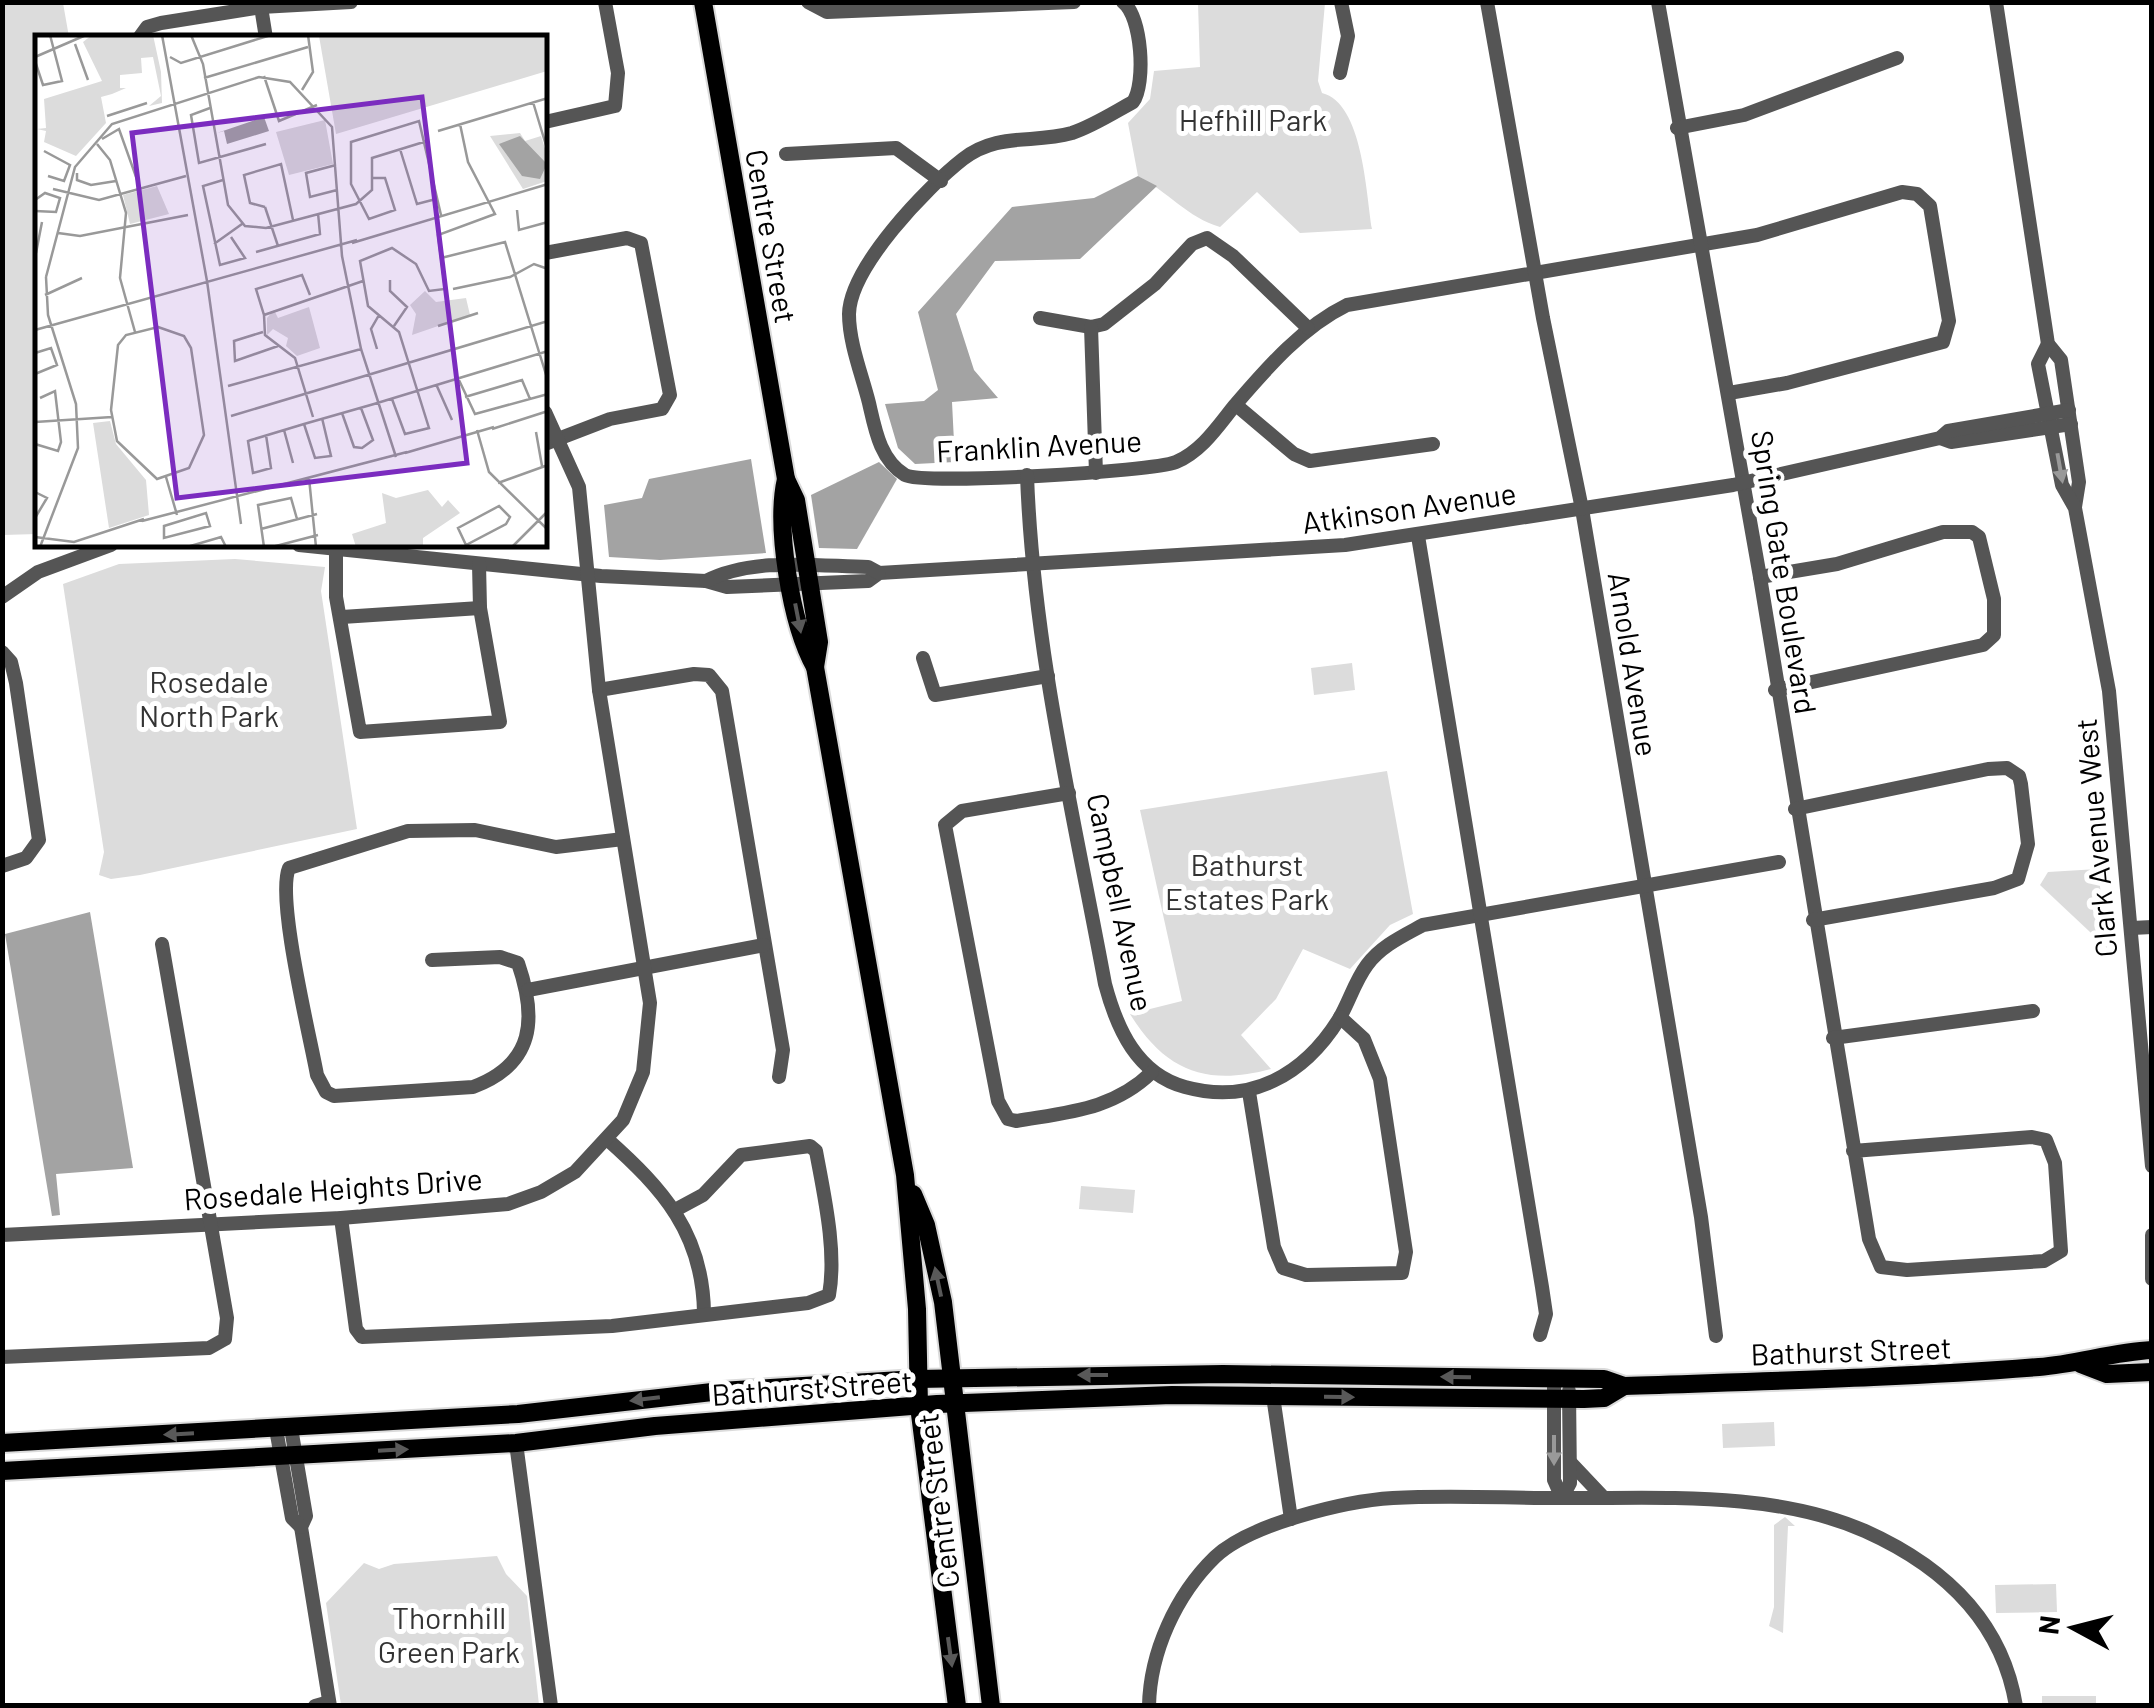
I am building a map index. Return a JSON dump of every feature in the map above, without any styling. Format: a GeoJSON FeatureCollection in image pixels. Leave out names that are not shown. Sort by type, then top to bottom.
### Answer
{"type":"FeatureCollection","features":[{"type":"Feature","properties":{"kind":"main road","name":"Centre Street"},"geometry":{"type":"LineString","coordinates":[[704,2],[786,479],[780,502],[799,575],[803,645],[815,667],[905,1175],[920,1359],[919,1406],[958,1706]]}},
{"type":"Feature","properties":{"kind":"main road","name":"Centre Street"},"geometry":{"type":"LineString","coordinates":[[905,1175],[926,1225],[943,1302],[952,1404],[991,1706]]}},
{"type":"Feature","properties":{"kind":"main road","name":"Bathurst Street"},"geometry":{"type":"LineString","coordinates":[[2,1443],[518,1414],[721,1391],[917,1379],[1224,1374],[1604,1379],[1624,1386],[1906,1376],[2081,1364],[2107,1353],[2152,1350]]}},
{"type":"Feature","properties":{"kind":"main road","name":"Bathurst Street"},"geometry":{"type":"LineString","coordinates":[[2081,1364],[2107,1374],[2152,1372]]}},
{"type":"Feature","properties":{"kind":"main road","name":"Bathurst Street"},"geometry":{"type":"LineString","coordinates":[[2,1471],[516,1443],[655,1426],[952,1404],[1172,1394],[1604,1398],[1624,1386]]}},
{"type":"Feature","properties":{"kind":"street"},"geometry":{"type":"LineString","coordinates":[[141,35],[146,27],[262,7],[351,2]]}},
{"type":"Feature","properties":{"kind":"street"},"geometry":{"type":"LineString","coordinates":[[548,121],[616,106],[618,73],[605,2]]}},
{"type":"Feature","properties":{"kind":"street"},"geometry":{"type":"LineString","coordinates":[[808,2],[827,12],[1074,2]]}},
{"type":"Feature","properties":{"kind":"street"},"geometry":{"type":"LineString","coordinates":[[1340,73],[1348,36],[1341,2]]}},
{"type":"Feature","properties":{"kind":"street","name":"Arnold Avenue"},"geometry":{"type":"LineString","coordinates":[[1488,2],[1535,273],[1582,510],[1701,1217],[1716,1336]]}},
{"type":"Feature","properties":{"kind":"street","name":"Spring Gate Boulevard"},"geometry":{"type":"LineString","coordinates":[[1658,2],[1677,128],[1729,394],[1813,920],[1868,1239],[1881,1267],[2044,1261],[2061,1251],[2055,1163],[2046,1140],[2032,1137],[1853,1150]]}},
{"type":"Feature","properties":{"kind":"street","name":"Clark Avenue West"},"geometry":{"type":"LineString","coordinates":[[1996,2],[2048,344],[2061,360],[2070,417],[2080,482],[2074,508]]}},
{"type":"Feature","properties":{"kind":"street","name":"Franklin Avenue"},"geometry":{"type":"LineString","coordinates":[[1126,4],[1136,24],[1139,83],[1132,102],[1072,133],[985,145],[941,181],[867,264],[852,298],[850,327],[877,437],[885,456],[911,478],[1096,472],[1175,462],[1205,440],[1308,328],[1347,306],[1769,232],[1902,192],[1917,194],[1930,206],[1949,321],[1943,342],[1787,383],[1729,394]]}},
{"type":"Feature","properties":{"kind":"street"},"geometry":{"type":"LineString","coordinates":[[262,7],[266,35]]}},
{"type":"Feature","properties":{"kind":"street"},"geometry":{"type":"LineString","coordinates":[[1677,128],[1744,115],[1897,58]]}},
{"type":"Feature","properties":{"kind":"street"},"geometry":{"type":"LineString","coordinates":[[786,154],[896,148],[941,181]]}},
{"type":"Feature","properties":{"kind":"street"},"geometry":{"type":"LineString","coordinates":[[548,252],[627,238],[641,243],[670,396],[662,410],[610,419],[552,442]]}},
{"type":"Feature","properties":{"kind":"street"},"geometry":{"type":"LineString","coordinates":[[1040,318],[1091,326],[1127,308],[1192,244],[1207,238],[1221,245],[1308,328]]}},
{"type":"Feature","properties":{"kind":"street"},"geometry":{"type":"LineString","coordinates":[[1091,326],[1096,472]]}},
{"type":"Feature","properties":{"kind":"street","name":"Clark Avenue West"},"geometry":{"type":"LineString","coordinates":[[2048,344],[2038,364],[2062,485],[2074,508],[2109,692],[2152,1166]]}},
{"type":"Feature","properties":{"kind":"street"},"geometry":{"type":"LineString","coordinates":[[1236,404],[1294,454],[1310,460],[1433,444]]}},
{"type":"Feature","properties":{"kind":"street","name":"Atkinson Avenue"},"geometry":{"type":"LineString","coordinates":[[336,548],[588,574],[706,581],[728,570],[868,581],[879,573],[1302,550],[1418,536],[1744,484],[1940,438],[1951,442],[2070,417]]}},
{"type":"Feature","properties":{"kind":"street","name":"Rosedale Heights Drive"},"geometry":{"type":"LineString","coordinates":[[2,1235],[341,1218],[508,1204],[574,1172],[623,1120],[643,1072],[650,1003],[599,690],[579,487],[552,442]]}},
{"type":"Feature","properties":{"kind":"street","name":"Campbell Avenue"},"geometry":{"type":"LineString","coordinates":[[1027,476],[1032,563],[1048,676],[1110,1003],[1129,1044],[1152,1072]]}},
{"type":"Feature","properties":{"kind":"street"},"geometry":{"type":"LineString","coordinates":[[1760,577],[1837,564],[1959,530],[1979,537],[1994,598],[1994,635],[1983,646],[1776,690]]}},
{"type":"Feature","properties":{"kind":"street"},"geometry":{"type":"LineString","coordinates":[[1418,536],[1542,1287],[1546,1314],[1540,1335]]}},
{"type":"Feature","properties":{"kind":"street"},"geometry":{"type":"LineString","coordinates":[[2,597],[38,572],[103,548]]}},
{"type":"Feature","properties":{"kind":"street"},"geometry":{"type":"LineString","coordinates":[[336,548],[336,597],[360,732],[500,722],[480,608],[479,564]]}},
{"type":"Feature","properties":{"kind":"street"},"geometry":{"type":"LineString","coordinates":[[342,616],[480,608]]}},
{"type":"Feature","properties":{"kind":"street"},"geometry":{"type":"LineString","coordinates":[[2,652],[11,662],[16,683],[39,840],[26,858],[2,866]]}},
{"type":"Feature","properties":{"kind":"street"},"geometry":{"type":"LineString","coordinates":[[923,658],[934,695],[1048,676]]}},
{"type":"Feature","properties":{"kind":"street"},"geometry":{"type":"LineString","coordinates":[[599,690],[694,674],[708,675],[717,682],[783,1050],[779,1077]]}},
{"type":"Feature","properties":{"kind":"street"},"geometry":{"type":"LineString","coordinates":[[1795,810],[1988,769],[2007,768],[2019,776],[2021,784],[2028,844],[2018,879],[1994,888],[1813,920]]}},
{"type":"Feature","properties":{"kind":"street"},"geometry":{"type":"LineString","coordinates":[[1069,793],[962,811],[945,825],[998,1100],[1008,1119],[1016,1122],[1106,1106],[1133,1091],[1152,1072],[1212,1095],[1249,1092],[1270,1085],[1312,1056],[1340,1018],[1367,965],[1386,945],[1423,925],[1779,862]]}},
{"type":"Feature","properties":{"kind":"street"},"geometry":{"type":"LineString","coordinates":[[432,960],[511,959],[518,963],[528,990],[525,1041],[518,1057],[494,1079],[473,1087],[334,1096],[326,1092],[317,1075],[291,929],[285,888],[289,868],[408,831],[475,830],[556,847],[624,838]]}},
{"type":"Feature","properties":{"kind":"street"},"geometry":{"type":"LineString","coordinates":[[2132,928],[2152,927]]}},
{"type":"Feature","properties":{"kind":"street"},"geometry":{"type":"LineString","coordinates":[[2,1358],[222,1345],[228,1330],[162,944]]}},
{"type":"Feature","properties":{"kind":"street"},"geometry":{"type":"LineString","coordinates":[[528,990],[764,945]]}},
{"type":"Feature","properties":{"kind":"street"},"geometry":{"type":"LineString","coordinates":[[1833,1038],[2033,1011]]}},
{"type":"Feature","properties":{"kind":"street"},"geometry":{"type":"LineString","coordinates":[[1249,1092],[1274,1247],[1283,1268],[1290,1274],[1402,1274],[1406,1252],[1380,1079],[1364,1039],[1340,1018]]}},
{"type":"Feature","properties":{"kind":"street"},"geometry":{"type":"LineString","coordinates":[[606,1139],[677,1210],[698,1262],[704,1313]]}},
{"type":"Feature","properties":{"kind":"street"},"geometry":{"type":"LineString","coordinates":[[341,1218],[356,1329],[362,1338],[612,1326],[808,1303],[829,1295],[828,1240],[816,1152],[805,1144],[740,1154],[703,1195],[677,1210]]}},
{"type":"Feature","properties":{"kind":"street"},"geometry":{"type":"LineString","coordinates":[[2152,1235],[2152,1279]]}},
{"type":"Feature","properties":{"kind":"street"},"geometry":{"type":"LineString","coordinates":[[1562,1378],[1554,1480],[1562,1498]]}},
{"type":"Feature","properties":{"kind":"street"},"geometry":{"type":"LineString","coordinates":[[1273,1396],[1292,1519]]}},
{"type":"Feature","properties":{"kind":"street"},"geometry":{"type":"LineString","coordinates":[[1562,1399],[1570,1461],[1570,1484],[1562,1498]]}},
{"type":"Feature","properties":{"kind":"street"},"geometry":{"type":"LineString","coordinates":[[284,1429],[292,1518],[300,1526],[324,1704]]}},
{"type":"Feature","properties":{"kind":"street"},"geometry":{"type":"LineString","coordinates":[[516,1443],[550,1706]]}},
{"type":"Feature","properties":{"kind":"street"},"geometry":{"type":"LineString","coordinates":[[1570,1461],[1604,1498]]}},
{"type":"Feature","properties":{"kind":"street"},"geometry":{"type":"LineString","coordinates":[[1149,1706],[1156,1652],[1182,1601],[1216,1556],[1292,1519],[1390,1498],[1719,1501],[1807,1511],[1867,1532],[1932,1570],[1965,1596],[1994,1637],[2016,1706]]}},
{"type":"Feature","properties":{"kind":"green space"},"geometry":{"type":"Polygon","coordinates":[[[2,3],[63,3],[69,35],[35,35],[35,534],[3,535],[2,3]]]}},
{"type":"Feature","properties":{"kind":"green space","name":"Hefhill Park"},"geometry":{"type":"Polygon","coordinates":[[[1198,3],[1325,3],[1318,81],[1322,93],[1336,100],[1346,113],[1354,131],[1372,229],[1300,233],[1257,192],[1220,227],[1198,217],[1138,176],[1128,123],[1150,99],[1154,71],[1200,67],[1198,3]]]}},
{"type":"Feature","properties":{"kind":"green space","name":"Rosedale North Park"},"geometry":{"type":"Polygon","coordinates":[[[235,559],[325,567],[321,591],[357,829],[140,875],[111,879],[99,875],[104,852],[63,584],[119,564],[235,559]]]}},
{"type":"Feature","properties":{"kind":"green space"},"geometry":{"type":"Polygon","coordinates":[[[1352,663],[1355,690],[1314,695],[1311,668],[1352,663]]]}},
{"type":"Feature","properties":{"kind":"green space","name":"Bathurst Estates Park"},"geometry":{"type":"Polygon","coordinates":[[[1387,771],[1413,914],[1390,925],[1350,969],[1303,949],[1276,999],[1241,1035],[1271,1069],[1227,1076],[1208,1074],[1190,1070],[1158,1049],[1130,1014],[1182,1001],[1140,810],[1387,771]]]}},
{"type":"Feature","properties":{"kind":"green space"},"geometry":{"type":"Polygon","coordinates":[[[2098,869],[2107,948],[2040,885],[2048,872],[2098,869]]]}},
{"type":"Feature","properties":{"kind":"green space"},"geometry":{"type":"Polygon","coordinates":[[[1081,1186],[1135,1190],[1133,1213],[1079,1209],[1081,1186]]]}},
{"type":"Feature","properties":{"kind":"green space"},"geometry":{"type":"Polygon","coordinates":[[[1774,1422],[1775,1446],[1723,1448],[1722,1424],[1774,1422]]]}},
{"type":"Feature","properties":{"kind":"green space"},"geometry":{"type":"Polygon","coordinates":[[[1785,1517],[1795,1526],[1788,1526],[1783,1633],[1769,1626],[1774,1607],[1774,1525],[1785,1517]]]}},
{"type":"Feature","properties":{"kind":"green space","name":"Thornhill Green Park"},"geometry":{"type":"Polygon","coordinates":[[[497,1556],[506,1574],[527,1596],[539,1705],[341,1705],[326,1603],[364,1563],[379,1569],[394,1564],[497,1556]]]}},
{"type":"Feature","properties":{"kind":"green space"},"geometry":{"type":"Polygon","coordinates":[[[2056,1584],[2057,1612],[1996,1613],[1995,1585],[2056,1584]]]}},
{"type":"Feature","properties":{"kind":"green space"},"geometry":{"type":"Polygon","coordinates":[[[2042,1696],[2096,1696],[2096,1705],[2042,1705],[2042,1696]]]}},
{"type":"Feature","properties":{"kind":"shaded area"},"geometry":{"type":"Polygon","coordinates":[[[1138,176],[1157,186],[1080,259],[995,261],[956,314],[974,370],[998,398],[952,402],[955,462],[915,464],[898,448],[885,404],[924,401],[938,390],[918,312],[1012,207],[1094,198],[1138,176]]]}},
{"type":"Feature","properties":{"kind":"shaded area"},"geometry":{"type":"Polygon","coordinates":[[[751,459],[766,553],[660,560],[609,557],[604,505],[642,498],[649,479],[751,459]]]}},
{"type":"Feature","properties":{"kind":"shaded area"},"geometry":{"type":"Polygon","coordinates":[[[879,462],[897,479],[857,549],[819,548],[811,495],[879,462]]]}},
{"type":"Feature","properties":{"kind":"shaded area"},"geometry":{"type":"Polygon","coordinates":[[[90,912],[133,1168],[56,1174],[60,1215],[52,1216],[5,934],[90,912]]]}}]}
